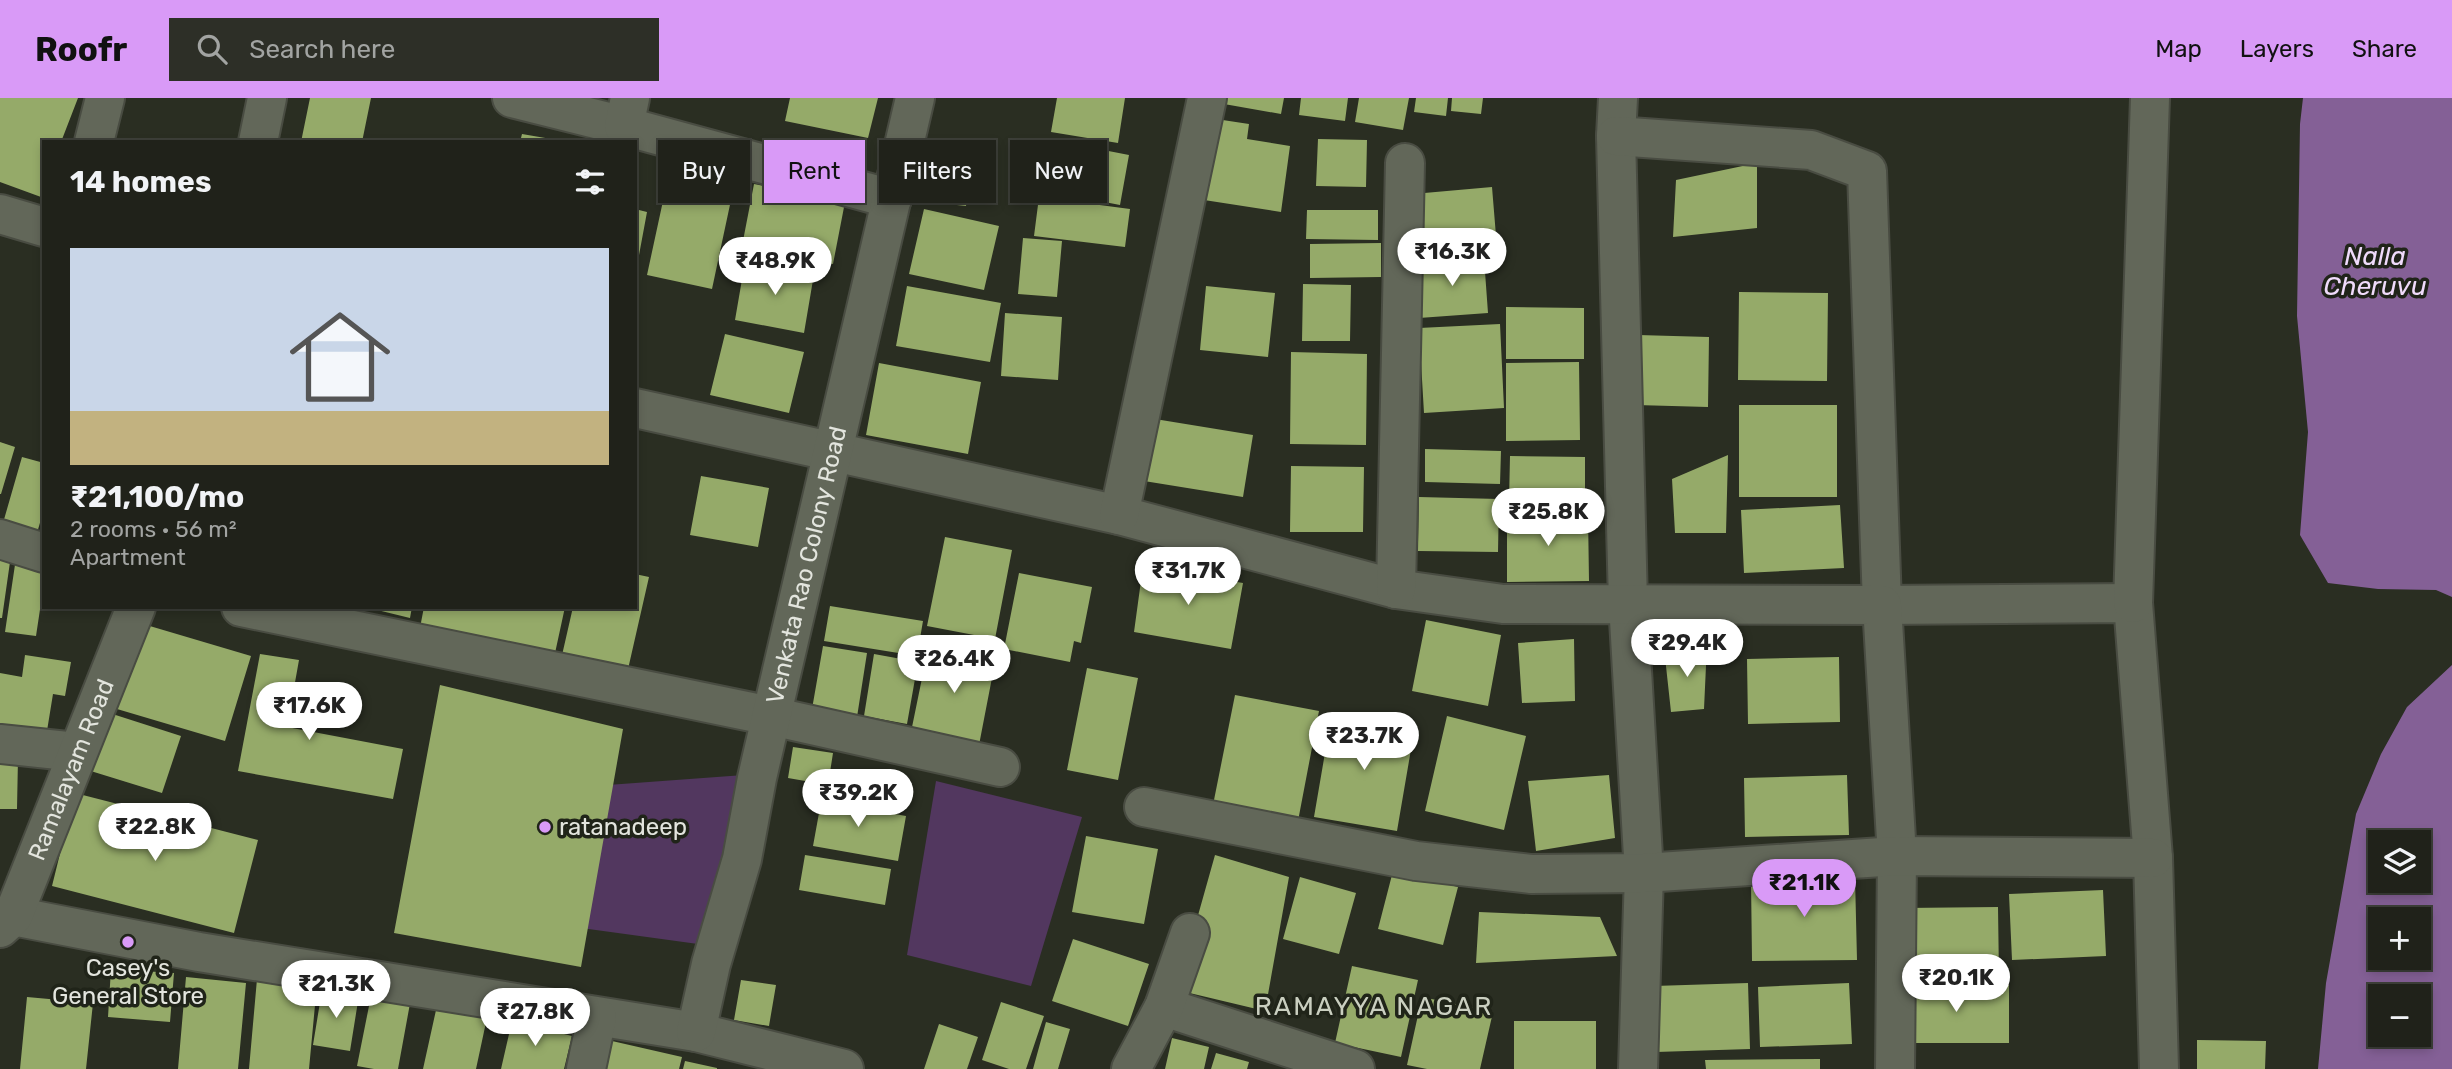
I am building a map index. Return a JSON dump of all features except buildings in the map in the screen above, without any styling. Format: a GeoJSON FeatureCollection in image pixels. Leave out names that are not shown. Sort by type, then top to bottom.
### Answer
{"type":"FeatureCollection","features":[{"type":"Feature","properties":{"kind":"street"},"geometry":{"type":"LineString","coordinates":[[94,140],[105,98]]}},
{"type":"Feature","properties":{"kind":"street"},"geometry":{"type":"LineString","coordinates":[[258,140],[267,98]]}},
{"type":"Feature","properties":{"kind":"street"},"geometry":{"type":"LineString","coordinates":[[512,98],[627,112],[879,195]]}},
{"type":"Feature","properties":{"kind":"street","name":"Venkata Rao Colony Road"},"geometry":{"type":"LineString","coordinates":[[905,140],[915,98]]}},
{"type":"Feature","properties":{"kind":"street"},"geometry":{"type":"LineString","coordinates":[[1119,515],[1207,98]]}},
{"type":"Feature","properties":{"kind":"street"},"geometry":{"type":"LineString","coordinates":[[1618,98],[1616,136],[1628,603],[1644,873],[1638,1069]]}},
{"type":"Feature","properties":{"kind":"street"},"geometry":{"type":"LineString","coordinates":[[2150,98],[2133,603],[2154,858],[2159,1069]]}},
{"type":"Feature","properties":{"kind":"street"},"geometry":{"type":"LineString","coordinates":[[1616,136],[1811,150],[1867,171],[1882,605],[1897,856],[1895,1069]]}},
{"type":"Feature","properties":{"kind":"street"},"geometry":{"type":"LineString","coordinates":[[1396,589],[1405,163]]}},
{"type":"Feature","properties":{"kind":"street","name":"Venkata Rao Colony Road"},"geometry":{"type":"LineString","coordinates":[[696,1032],[711,964],[742,859],[771,716],[891,203]]}},
{"type":"Feature","properties":{"kind":"street"},"geometry":{"type":"LineString","coordinates":[[0,214],[42,226]]}},
{"type":"Feature","properties":{"kind":"street"},"geometry":{"type":"LineString","coordinates":[[637,408],[1119,515],[1396,589],[1503,604],[2133,603]]}},
{"type":"Feature","properties":{"kind":"street"},"geometry":{"type":"LineString","coordinates":[[0,539],[42,552]]}},
{"type":"Feature","properties":{"kind":"street","name":"Ramalayam Road"},"geometry":{"type":"LineString","coordinates":[[6,922],[135,609]]}},
{"type":"Feature","properties":{"kind":"street"},"geometry":{"type":"LineString","coordinates":[[251,609],[771,716],[1000,767]]}},
{"type":"Feature","properties":{"kind":"street"},"geometry":{"type":"LineString","coordinates":[[0,744],[77,752]]}},
{"type":"Feature","properties":{"kind":"street"},"geometry":{"type":"LineString","coordinates":[[1144,807],[1416,861],[1531,874],[1644,873],[1897,856],[2154,858]]}},
{"type":"Feature","properties":{"kind":"street"},"geometry":{"type":"LineString","coordinates":[[6,922],[696,1032],[844,1069]]}},
{"type":"Feature","properties":{"kind":"street"},"geometry":{"type":"LineString","coordinates":[[1131,1069],[1164,1007],[1190,933]]}},
{"type":"Feature","properties":{"kind":"street"},"geometry":{"type":"LineString","coordinates":[[1164,1007],[1355,1069]]}},
{"type":"Feature","properties":{"kind":"street"},"geometry":{"type":"LineString","coordinates":[[586,1069],[597,1017]]}},
{"type":"Feature","properties":{"kind":"shaded area"},"geometry":{"type":"Polygon","coordinates":[[[744,775],[698,944],[574,927],[567,788],[744,775]]]}},
{"type":"Feature","properties":{"kind":"shaded area"},"geometry":{"type":"Polygon","coordinates":[[[936,781],[1082,817],[1031,986],[907,955],[936,781]]]}},
{"type":"Feature","properties":{"kind":"water","name":"Nalla Cheruvu"},"geometry":{"type":"Polygon","coordinates":[[[2303,98],[2452,98],[2452,597],[2436,590],[2378,589],[2328,583],[2300,535],[2308,432],[2297,316],[2300,124],[2303,98]]]}},
{"type":"Feature","properties":{"kind":"water"},"geometry":{"type":"Polygon","coordinates":[[[2452,665],[2452,1069],[2318,1069],[2326,983],[2356,814],[2381,754],[2407,707],[2452,665]]]}},
{"type":"Feature","properties":{"kind":"place","name":"ratanadeep"},"geometry":{"type":"Point","coordinates":[545,827]}},
{"type":"Feature","properties":{"kind":"place","name":"Casey's General Store"},"geometry":{"type":"Point","coordinates":[128,942]}},
{"type":"Feature","properties":{"kind":"district","name":"RAMAYYA NAGAR"},"geometry":{"type":"Point","coordinates":[1374,1006]}}]}
